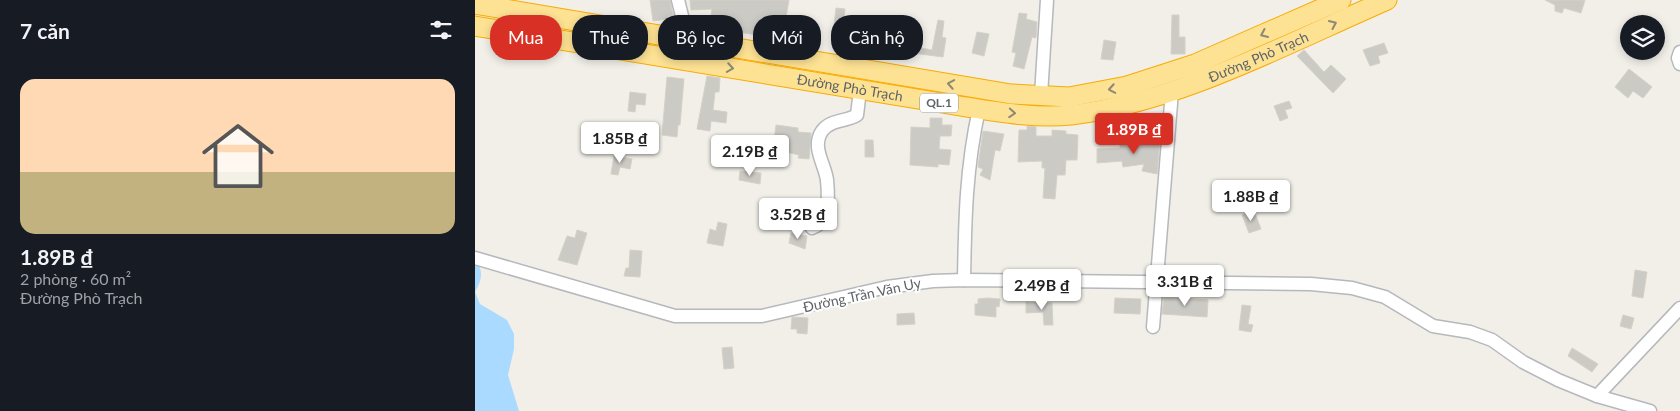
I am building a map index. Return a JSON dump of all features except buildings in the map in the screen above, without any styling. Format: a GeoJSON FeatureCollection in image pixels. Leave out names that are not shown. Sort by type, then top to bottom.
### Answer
{"type":"FeatureCollection","features":[{"type":"Feature","properties":{"kind":"highway","name":"Đường Phò Trạch"},"geometry":{"type":"LineString","coordinates":[[743,49],[1011,94],[1069,97],[1127,86],[1195,64],[1341,0]]}},
{"type":"Feature","properties":{"kind":"highway","name":"Đường Phò Trạch"},"geometry":{"type":"LineString","coordinates":[[475,26],[979,109],[1011,113],[1070,115],[1130,104],[1202,81],[1387,0]]}},
{"type":"Feature","properties":{"kind":"highway","name":"Đường Phò Trạch"},"geometry":{"type":"LineString","coordinates":[[475,4],[658,35]]}},
{"type":"Feature","properties":{"kind":"street"},"geometry":{"type":"LineString","coordinates":[[678,0],[682,15]]}},
{"type":"Feature","properties":{"kind":"street"},"geometry":{"type":"LineString","coordinates":[[1041,95],[1047,0]]}},
{"type":"Feature","properties":{"kind":"street"},"geometry":{"type":"LineString","coordinates":[[1680,52],[1678,58],[1680,64]]}},
{"type":"Feature","properties":{"kind":"street"},"geometry":{"type":"LineString","coordinates":[[812,228],[822,222],[825,216],[827,180],[819,155],[819,136],[833,122],[857,115],[860,90]]}},
{"type":"Feature","properties":{"kind":"street"},"geometry":{"type":"LineString","coordinates":[[1153,327],[1171,90]]}},
{"type":"Feature","properties":{"kind":"street"},"geometry":{"type":"LineString","coordinates":[[964,280],[966,183],[970,151],[979,109]]}},
{"type":"Feature","properties":{"kind":"street","name":"Đường Trần Văn Uy"},"geometry":{"type":"LineString","coordinates":[[475,258],[675,316],[762,316],[887,287],[964,280],[1311,284],[1370,292],[1396,303],[1433,326],[1470,332],[1492,340],[1523,362],[1558,380],[1597,396],[1649,411]]}},
{"type":"Feature","properties":{"kind":"street"},"geometry":{"type":"LineString","coordinates":[[1597,396],[1680,308]]}},
{"type":"Feature","properties":{"kind":"water"},"geometry":{"type":"Polygon","coordinates":[[[475,259],[480,268],[481,276],[475,292],[475,259]]]}},
{"type":"Feature","properties":{"kind":"water"},"geometry":{"type":"Polygon","coordinates":[[[475,292],[480,304],[507,320],[514,334],[514,349],[508,375],[519,411],[475,411],[475,292]]]}}]}
